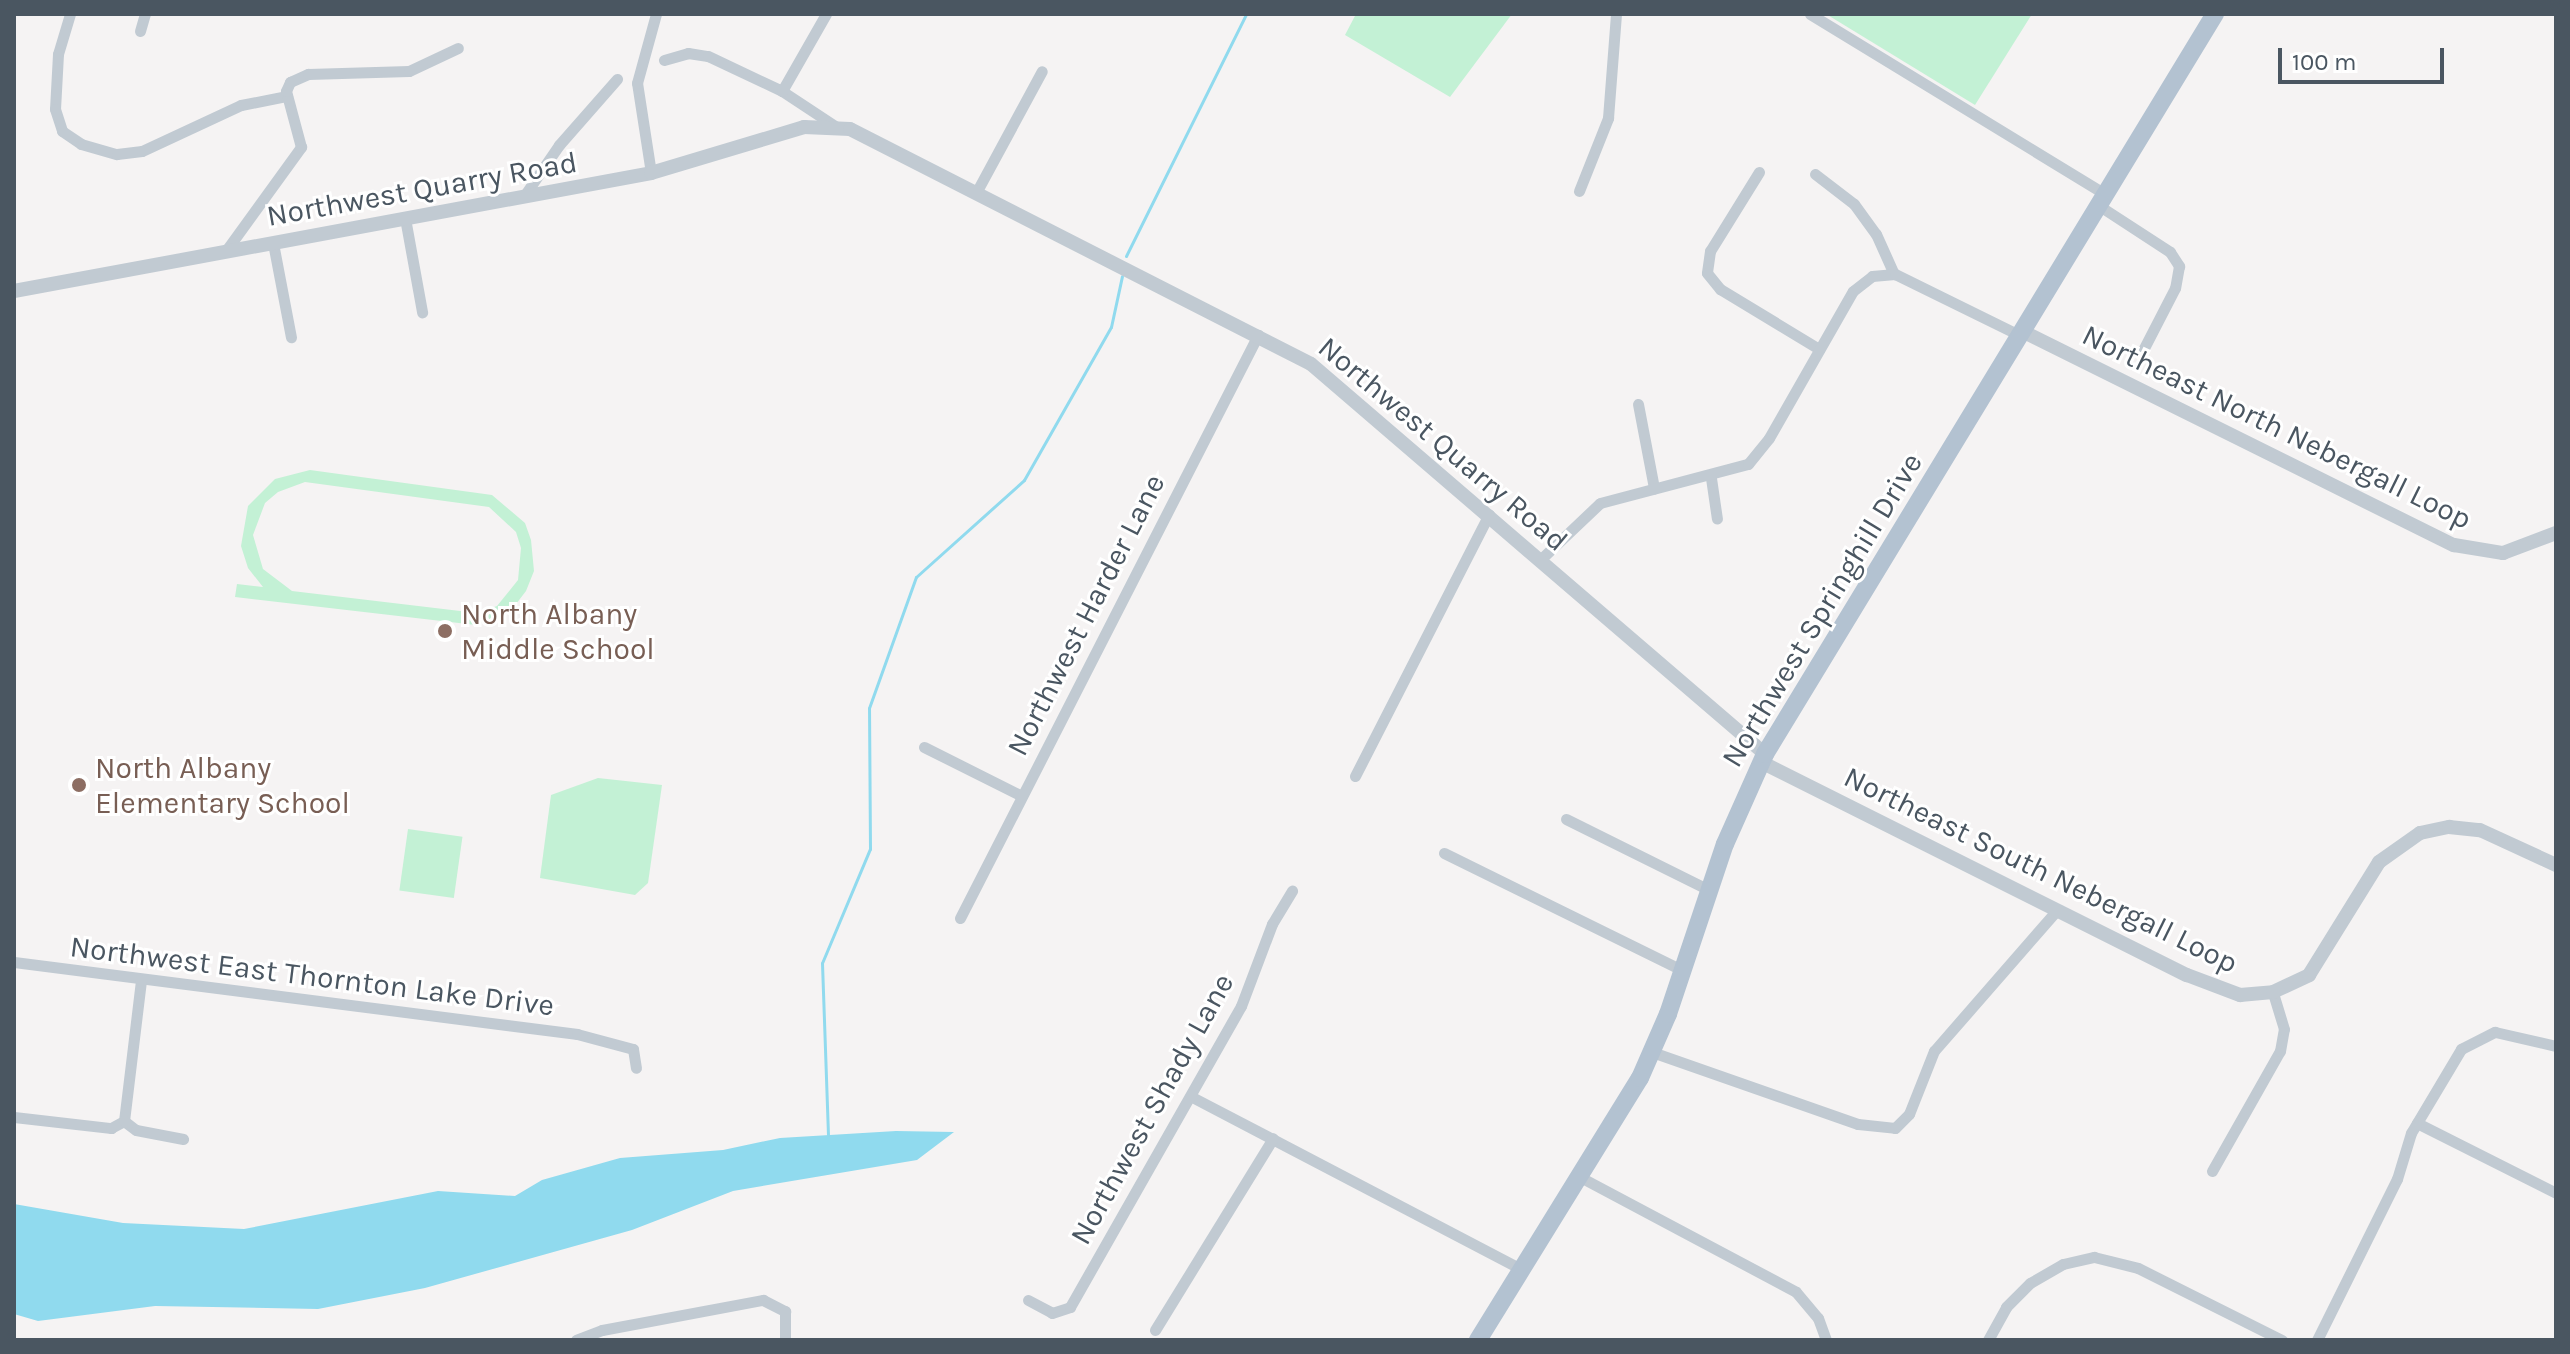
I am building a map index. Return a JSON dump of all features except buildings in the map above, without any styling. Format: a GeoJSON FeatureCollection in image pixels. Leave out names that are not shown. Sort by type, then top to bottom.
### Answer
{"type":"FeatureCollection","features":[{"type":"Feature","properties":{"kind":"main road","name":"Northwest Springhill Drive"},"geometry":{"type":"LineString","coordinates":[[1478,1340],[1582,1178],[1652,1052],[1684,971],[1709,890],[1763,758],[2215,14]]}},
{"type":"Feature","properties":{"kind":"street"},"geometry":{"type":"LineString","coordinates":[[70,14],[56,70],[55,109],[62,131],[90,147],[117,154],[142,151],[241,105],[287,96]]}},
{"type":"Feature","properties":{"kind":"street"},"geometry":{"type":"LineString","coordinates":[[140,31],[145,14]]}},
{"type":"Feature","properties":{"kind":"street"},"geometry":{"type":"LineString","coordinates":[[651,173],[637,83],[656,14]]}},
{"type":"Feature","properties":{"kind":"street"},"geometry":{"type":"LineString","coordinates":[[782,91],[826,14]]}},
{"type":"Feature","properties":{"kind":"street"},"geometry":{"type":"LineString","coordinates":[[1579,191],[1608,118],[1616,14]]}},
{"type":"Feature","properties":{"kind":"street"},"geometry":{"type":"LineString","coordinates":[[1810,14],[2102,200],[2170,252],[2179,266],[2175,288],[2144,348]]}},
{"type":"Feature","properties":{"kind":"street"},"geometry":{"type":"LineString","coordinates":[[225,252],[301,147],[287,96],[290,82],[308,74],[409,71],[458,48]]}},
{"type":"Feature","properties":{"kind":"street","name":"Northwest Quarry Road"},"geometry":{"type":"LineString","coordinates":[[664,60],[688,53],[708,56],[782,91],[835,126],[871,137],[1258,335],[1337,384],[1541,559],[1763,758]]}},
{"type":"Feature","properties":{"kind":"street"},"geometry":{"type":"LineString","coordinates":[[977,191],[1042,71]]}},
{"type":"Feature","properties":{"kind":"street"},"geometry":{"type":"LineString","coordinates":[[524,196],[559,145],[617,79]]}},
{"type":"Feature","properties":{"kind":"street","name":"Northwest Quarry Road"},"geometry":{"type":"LineString","coordinates":[[14,291],[651,173],[791,130],[835,126]]}},
{"type":"Feature","properties":{"kind":"street"},"geometry":{"type":"LineString","coordinates":[[1759,172],[1710,251],[1707,273],[1720,289],[1819,349]]}},
{"type":"Feature","properties":{"kind":"street"},"geometry":{"type":"LineString","coordinates":[[1815,174],[1854,204],[1876,234],[1894,274]]}},
{"type":"Feature","properties":{"kind":"street"},"geometry":{"type":"LineString","coordinates":[[405,218],[422,312]]}},
{"type":"Feature","properties":{"kind":"street"},"geometry":{"type":"LineString","coordinates":[[273,243],[291,337]]}},
{"type":"Feature","properties":{"kind":"street"},"geometry":{"type":"LineString","coordinates":[[1541,559],[1588,510],[1654,488],[1711,478],[1748,464],[1760,452],[1819,349],[1862,282],[1894,274],[2021,333]]}},
{"type":"Feature","properties":{"kind":"street","name":"Northeast North Nebergall Loop"},"geometry":{"type":"LineString","coordinates":[[2021,333],[2454,545],[2503,553],[2556,533]]}},
{"type":"Feature","properties":{"kind":"street","name":"Northwest Harder Lane"},"geometry":{"type":"LineString","coordinates":[[960,918],[1020,795],[1258,335]]}},
{"type":"Feature","properties":{"kind":"street"},"geometry":{"type":"LineString","coordinates":[[1638,404],[1654,488]]}},
{"type":"Feature","properties":{"kind":"street"},"geometry":{"type":"LineString","coordinates":[[1711,478],[1717,519]]}},
{"type":"Feature","properties":{"kind":"street"},"geometry":{"type":"LineString","coordinates":[[1355,776],[1489,514]]}},
{"type":"Feature","properties":{"kind":"street"},"geometry":{"type":"LineString","coordinates":[[924,747],[1020,795]]}},
{"type":"Feature","properties":{"kind":"street","name":"Northeast South Nebergall Loop"},"geometry":{"type":"LineString","coordinates":[[1763,758],[2057,910],[2202,982],[2240,995],[2273,992],[2309,975],[2372,871],[2407,838],[2449,827],[2480,830],[2556,865]]}},
{"type":"Feature","properties":{"kind":"street"},"geometry":{"type":"LineString","coordinates":[[1566,819],[1709,890]]}},
{"type":"Feature","properties":{"kind":"street"},"geometry":{"type":"LineString","coordinates":[[1444,853],[1684,971]]}},
{"type":"Feature","properties":{"kind":"street","name":"Northwest Shady Lane"},"geometry":{"type":"LineString","coordinates":[[1028,1300],[1052,1313],[1070,1307],[1241,1006],[1272,924],[1292,891]]}},
{"type":"Feature","properties":{"kind":"street"},"geometry":{"type":"LineString","coordinates":[[1652,1052],[1858,1124],[1895,1128],[1909,1114],[1934,1051],[2057,910]]}},
{"type":"Feature","properties":{"kind":"street","name":"Northwest East Thornton Lake Drive"},"geometry":{"type":"LineString","coordinates":[[14,962],[604,1039],[633,1049],[636,1068]]}},
{"type":"Feature","properties":{"kind":"street"},"geometry":{"type":"LineString","coordinates":[[124,1121],[141,980]]}},
{"type":"Feature","properties":{"kind":"street"},"geometry":{"type":"LineString","coordinates":[[2212,1171],[2280,1051],[2284,1029],[2273,992]]}},
{"type":"Feature","properties":{"kind":"street"},"geometry":{"type":"LineString","coordinates":[[2317,1340],[2397,1179],[2417,1123],[2452,1062],[2473,1039],[2508,1033],[2556,1046]]}},
{"type":"Feature","properties":{"kind":"street"},"geometry":{"type":"LineString","coordinates":[[1192,1097],[1523,1270]]}},
{"type":"Feature","properties":{"kind":"street"},"geometry":{"type":"LineString","coordinates":[[14,1117],[111,1128],[124,1121]]}},
{"type":"Feature","properties":{"kind":"street"},"geometry":{"type":"LineString","coordinates":[[124,1121],[136,1130],[183,1139]]}},
{"type":"Feature","properties":{"kind":"street"},"geometry":{"type":"LineString","coordinates":[[2417,1123],[2556,1193]]}},
{"type":"Feature","properties":{"kind":"street"},"geometry":{"type":"LineString","coordinates":[[1155,1330],[1273,1138]]}},
{"type":"Feature","properties":{"kind":"street"},"geometry":{"type":"LineString","coordinates":[[1582,1178],[1796,1292],[1818,1318],[1826,1340]]}},
{"type":"Feature","properties":{"kind":"street"},"geometry":{"type":"LineString","coordinates":[[1988,1340],[2006,1307],[2030,1283],[2063,1264],[2094,1257],[2138,1268],[2282,1340]]}},
{"type":"Feature","properties":{"kind":"street"},"geometry":{"type":"LineString","coordinates":[[576,1340],[602,1330],[763,1300],[785,1311],[785,1340]]}},
{"type":"Feature","properties":{"kind":"green space"},"geometry":{"type":"Polygon","coordinates":[[[1356,14],[1512,14],[1450,97],[1345,35],[1356,14]]]}},
{"type":"Feature","properties":{"kind":"green space"},"geometry":{"type":"Polygon","coordinates":[[[1826,14],[2032,14],[1975,105],[1826,14]]]}},
{"type":"Feature","properties":{"kind":"green space"},"geometry":{"type":"Polygon","coordinates":[[[310,470],[492,495],[525,523],[531,540],[534,571],[526,591],[513,608],[476,625],[235,597],[237,584],[263,587],[248,568],[241,546],[248,506],[275,479],[310,470]],[[305,482],[278,492],[265,503],[253,535],[263,569],[292,591],[477,613],[497,606],[518,580],[521,548],[516,532],[489,507],[305,482]]]}},
{"type":"Feature","properties":{"kind":"green space"},"geometry":{"type":"Polygon","coordinates":[[[598,778],[662,785],[648,883],[635,895],[540,878],[551,795],[598,778]]]}},
{"type":"Feature","properties":{"kind":"green space"},"geometry":{"type":"Polygon","coordinates":[[[408,829],[462,837],[454,898],[399,890],[408,829]]]}},
{"type":"Feature","properties":{"kind":"water"},"geometry":{"type":"Polygon","coordinates":[[[896,1131],[954,1132],[917,1160],[733,1191],[632,1230],[425,1288],[318,1309],[155,1306],[38,1321],[14,1314],[14,1204],[123,1223],[244,1229],[438,1191],[515,1196],[542,1180],[620,1158],[723,1150],[780,1138],[896,1131]]]}},
{"type":"Feature","properties":{"kind":"waterway"},"geometry":{"type":"LineString","coordinates":[[1126,256],[1246,14]]}},
{"type":"Feature","properties":{"kind":"waterway"},"geometry":{"type":"LineString","coordinates":[[828,1135],[822,963],[870,849],[869,708],[916,577],[1024,480],[1111,327],[1122,276]]}},
{"type":"Feature","properties":{"kind":"place","name":"North Albany Middle School"},"geometry":{"type":"Point","coordinates":[445,631]}},
{"type":"Feature","properties":{"kind":"place","name":"North Albany Elementary School"},"geometry":{"type":"Point","coordinates":[79,785]}}]}
